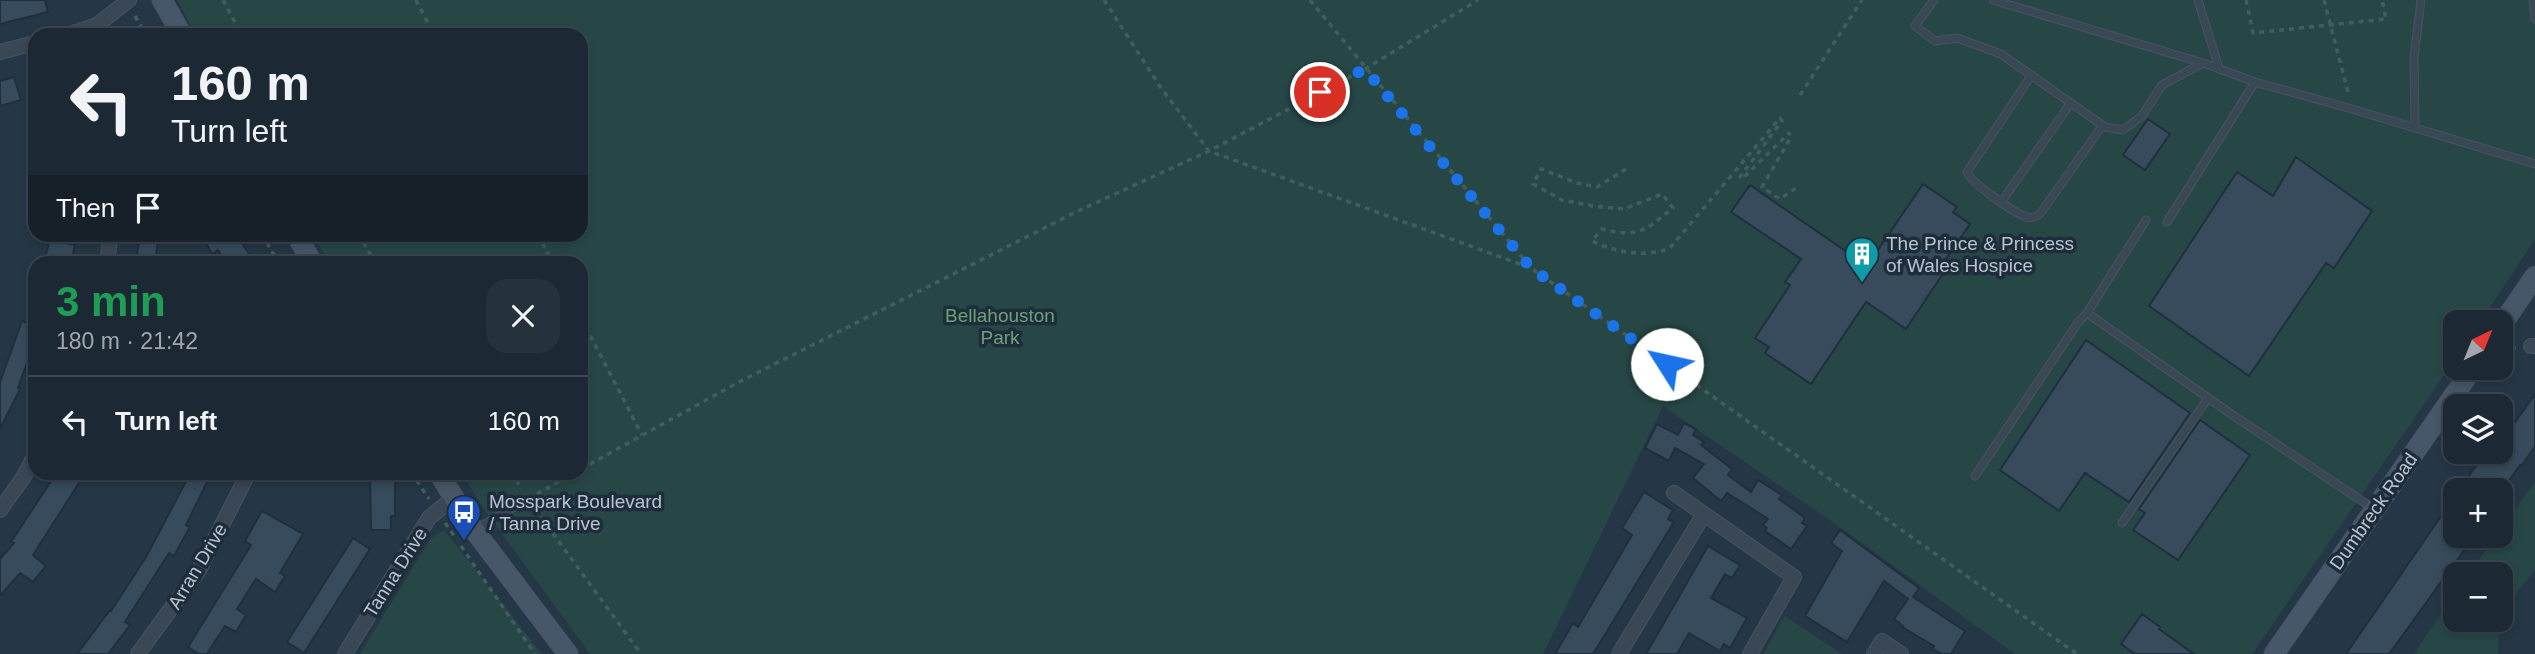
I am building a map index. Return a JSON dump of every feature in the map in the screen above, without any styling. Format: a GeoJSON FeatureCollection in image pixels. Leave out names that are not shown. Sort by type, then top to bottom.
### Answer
{"type":"FeatureCollection","features":[{"type":"Feature","properties":{"kind":"main road"},"geometry":{"type":"LineString","coordinates":[[162,0],[178,28]]}},
{"type":"Feature","properties":{"kind":"main road"},"geometry":{"type":"LineString","coordinates":[[2512,310],[2535,276]]}},
{"type":"Feature","properties":{"kind":"main road","name":"Dumbreck Road"},"geometry":{"type":"LineString","coordinates":[[2274,654],[2465,380]]}},
{"type":"Feature","properties":{"kind":"main road"},"geometry":{"type":"LineString","coordinates":[[443,480],[474,530],[568,654]]}},
{"type":"Feature","properties":{"kind":"street"},"geometry":{"type":"LineString","coordinates":[[100,28],[128,1]]}},
{"type":"Feature","properties":{"kind":"street"},"geometry":{"type":"LineString","coordinates":[[0,52],[28,45]]}},
{"type":"Feature","properties":{"kind":"street"},"geometry":{"type":"LineString","coordinates":[[0,510],[28,468]]}},
{"type":"Feature","properties":{"kind":"street","name":"Arran Drive"},"geometry":{"type":"LineString","coordinates":[[138,654],[199,569],[245,480]]}},
{"type":"Feature","properties":{"kind":"street"},"geometry":{"type":"LineString","coordinates":[[1674,493],[1794,578],[1750,654]]}},
{"type":"Feature","properties":{"kind":"street","name":"Tanna Drive"},"geometry":{"type":"LineString","coordinates":[[345,654],[429,518],[453,498]]}},
{"type":"Feature","properties":{"kind":"street"},"geometry":{"type":"LineString","coordinates":[[1619,654],[1704,514]]}},
{"type":"Feature","properties":{"kind":"street"},"geometry":{"type":"LineString","coordinates":[[1878,648],[1901,654]]}},
{"type":"Feature","properties":{"kind":"lane"},"geometry":{"type":"LineString","coordinates":[[1934,0],[1915,26],[1935,41],[1958,38],[2001,54],[2102,126],[2123,131],[2142,116],[2162,85],[2203,63]]}},
{"type":"Feature","properties":{"kind":"lane"},"geometry":{"type":"LineString","coordinates":[[1993,0],[2219,68],[2255,82],[2352,108],[2535,164]]}},
{"type":"Feature","properties":{"kind":"lane"},"geometry":{"type":"LineString","coordinates":[[2024,0],[2025,9]]}},
{"type":"Feature","properties":{"kind":"lane"},"geometry":{"type":"LineString","coordinates":[[2198,0],[2219,68]]}},
{"type":"Feature","properties":{"kind":"lane"},"geometry":{"type":"LineString","coordinates":[[2415,128],[2414,58],[2421,0]]}},
{"type":"Feature","properties":{"kind":"lane"},"geometry":{"type":"LineString","coordinates":[[2533,0],[2535,19]]}},
{"type":"Feature","properties":{"kind":"lane"},"geometry":{"type":"LineString","coordinates":[[2031,76],[1967,172],[1970,179],[2024,216],[2032,218],[2040,214],[2102,126]]}},
{"type":"Feature","properties":{"kind":"lane"},"geometry":{"type":"LineString","coordinates":[[2168,222],[2255,82]]}},
{"type":"Feature","properties":{"kind":"lane"},"geometry":{"type":"LineString","coordinates":[[2002,201],[2070,104]]}},
{"type":"Feature","properties":{"kind":"lane"},"geometry":{"type":"LineString","coordinates":[[1975,476],[2087,313],[2146,219]]}},
{"type":"Feature","properties":{"kind":"lane"},"geometry":{"type":"LineString","coordinates":[[2087,313],[2375,510]]}},
{"type":"Feature","properties":{"kind":"lane"},"geometry":{"type":"LineString","coordinates":[[2122,523],[2208,398]]}},
{"type":"Feature","properties":{"kind":"lane"},"geometry":{"type":"LineString","coordinates":[[474,530],[528,499]]}},
{"type":"Feature","properties":{"kind":"path"},"geometry":{"type":"LineString","coordinates":[[223,0],[238,28]]}},
{"type":"Feature","properties":{"kind":"path"},"geometry":{"type":"LineString","coordinates":[[416,0],[430,28]]}},
{"type":"Feature","properties":{"kind":"path"},"geometry":{"type":"LineString","coordinates":[[1104,0],[1161,88],[1209,151],[1531,268]]}},
{"type":"Feature","properties":{"kind":"path"},"geometry":{"type":"LineString","coordinates":[[1310,0],[1531,268],[2077,654]]}},
{"type":"Feature","properties":{"kind":"path"},"geometry":{"type":"LineString","coordinates":[[588,465],[739,382],[1080,210],[1209,151],[1365,69],[1478,0]]}},
{"type":"Feature","properties":{"kind":"path"},"geometry":{"type":"LineString","coordinates":[[1800,95],[1863,0]]}},
{"type":"Feature","properties":{"kind":"path"},"geometry":{"type":"LineString","coordinates":[[2246,0],[2253,33],[2386,19],[2382,0]]}},
{"type":"Feature","properties":{"kind":"path"},"geometry":{"type":"LineString","coordinates":[[2324,0],[2352,108]]}},
{"type":"Feature","properties":{"kind":"path"},"geometry":{"type":"LineString","coordinates":[[128,1],[142,28]]}},
{"type":"Feature","properties":{"kind":"path"},"geometry":{"type":"LineString","coordinates":[[1626,169],[1597,187],[1577,183],[1541,169],[1532,184],[1562,200],[1624,209],[1662,194],[1673,208],[1649,226],[1634,234],[1602,229],[1592,241],[1636,255],[1654,253],[1669,249],[1780,118],[1782,121],[1740,177],[1742,179],[1789,133],[1791,137],[1762,187],[1780,199],[1796,188]]}},
{"type":"Feature","properties":{"kind":"path"},"geometry":{"type":"LineString","coordinates":[[588,331],[642,435]]}},
{"type":"Feature","properties":{"kind":"path"},"geometry":{"type":"LineString","coordinates":[[416,480],[535,654]]}},
{"type":"Feature","properties":{"kind":"path"},"geometry":{"type":"LineString","coordinates":[[516,480],[641,654]]}},
{"type":"Feature","properties":{"kind":"path"},"geometry":{"type":"LineString","coordinates":[[528,499],[561,480]]}},
{"type":"Feature","properties":{"kind":"green space","name":"Bellahouston Park"},"geometry":{"type":"Polygon","coordinates":[[[177,0],[2535,0],[2535,239],[2488,310],[2443,310],[2443,376],[2252,654],[2015,654],[1837,525],[1663,406],[1543,654],[590,654],[484,509],[466,480],[588,480],[588,256],[326,256],[317,242],[588,242],[588,28],[192,28],[177,0]]]}},
{"type":"Feature","properties":{"kind":"green space"},"geometry":{"type":"Polygon","coordinates":[[[2535,482],[2535,570],[2513,597],[2513,562],[2478,562],[2487,548],[2513,548],[2513,512],[2535,482]]]}},
{"type":"Feature","properties":{"kind":"green space"},"geometry":{"type":"Polygon","coordinates":[[[444,530],[542,654],[360,654],[431,538],[444,530]]]}},
{"type":"Feature","properties":{"kind":"green space"},"geometry":{"type":"Polygon","coordinates":[[[2443,611],[2443,632],[2499,632],[2498,654],[2414,654],[2443,611]]]}},
{"type":"Feature","properties":{"kind":"green space"},"geometry":{"type":"Polygon","coordinates":[[[1785,616],[1842,654],[1763,654],[1785,616]]]}},
{"type":"Feature","properties":{"kind":"building"},"geometry":{"type":"Polygon","coordinates":[[[0,0],[45,0],[48,12],[0,24],[0,0]]]}},
{"type":"Feature","properties":{"kind":"building"},"geometry":{"type":"Polygon","coordinates":[[[14,77],[21,100],[0,106],[0,81],[14,77]]]}},
{"type":"Feature","properties":{"kind":"building"},"geometry":{"type":"Polygon","coordinates":[[[2148,119],[2170,134],[2145,170],[2123,155],[2148,119]]]}},
{"type":"Feature","properties":{"kind":"building"},"geometry":{"type":"Polygon","coordinates":[[[2296,157],[2372,211],[2334,268],[2326,263],[2249,376],[2149,306],[2237,172],[2273,196],[2296,157]]]}},
{"type":"Feature","properties":{"kind":"building","name":"The Prince & Princess of Wales Hospice"},"geometry":{"type":"Polygon","coordinates":[[[1923,184],[1957,207],[1953,212],[1970,224],[1939,269],[1944,272],[1906,329],[1866,302],[1811,384],[1765,353],[1769,347],[1755,338],[1790,285],[1785,282],[1801,259],[1731,212],[1750,185],[1867,266],[1923,184]]]}},
{"type":"Feature","properties":{"kind":"building"},"geometry":{"type":"Polygon","coordinates":[[[49,242],[75,245],[72,256],[46,256],[49,242]]]}},
{"type":"Feature","properties":{"kind":"building"},"geometry":{"type":"Polygon","coordinates":[[[139,242],[158,242],[156,256],[137,256],[139,242]]]}},
{"type":"Feature","properties":{"kind":"building"},"geometry":{"type":"Polygon","coordinates":[[[205,242],[242,242],[250,256],[222,256],[218,250],[212,254],[205,242]]]}},
{"type":"Feature","properties":{"kind":"building"},"geometry":{"type":"Polygon","coordinates":[[[22,321],[28,323],[28,360],[18,388],[20,389],[0,429],[0,382],[22,321]]]}},
{"type":"Feature","properties":{"kind":"building"},"geometry":{"type":"Polygon","coordinates":[[[2086,340],[2190,413],[2129,502],[2085,473],[2059,511],[2000,470],[2086,340]]]}},
{"type":"Feature","properties":{"kind":"building"},"geometry":{"type":"Polygon","coordinates":[[[2535,394],[2535,447],[2521,466],[2511,478],[2468,478],[2477,464],[2513,464],[2513,425],[2535,394]]]}},
{"type":"Feature","properties":{"kind":"building"},"geometry":{"type":"Polygon","coordinates":[[[2200,420],[2250,455],[2178,560],[2133,530],[2145,513],[2139,509],[2200,420]]]}},
{"type":"Feature","properties":{"kind":"building"},"geometry":{"type":"Polygon","coordinates":[[[1684,423],[1696,429],[1693,435],[1704,442],[1701,445],[1732,469],[1728,475],[1751,492],[1758,480],[1782,495],[1779,499],[1805,518],[1802,523],[1807,526],[1791,549],[1765,531],[1767,528],[1763,525],[1768,519],[1727,493],[1721,501],[1693,478],[1704,464],[1675,448],[1669,461],[1645,448],[1657,424],[1678,435],[1684,423]]]}},
{"type":"Feature","properties":{"kind":"building"},"geometry":{"type":"Polygon","coordinates":[[[52,480],[81,480],[33,555],[46,566],[33,582],[20,573],[0,596],[0,559],[14,543],[11,542],[52,480]]]}},
{"type":"Feature","properties":{"kind":"building"},"geometry":{"type":"Polygon","coordinates":[[[187,480],[208,480],[186,525],[190,527],[174,556],[169,553],[125,622],[130,625],[108,654],[77,654],[111,611],[146,557],[187,480]]]}},
{"type":"Feature","properties":{"kind":"building"},"geometry":{"type":"Polygon","coordinates":[[[370,480],[395,480],[395,516],[391,516],[391,530],[371,530],[370,480]]]}},
{"type":"Feature","properties":{"kind":"building"},"geometry":{"type":"Polygon","coordinates":[[[1644,492],[1673,510],[1668,519],[1674,522],[1593,654],[1555,654],[1573,623],[1578,627],[1632,535],[1622,528],[1644,492]]]}},
{"type":"Feature","properties":{"kind":"building"},"geometry":{"type":"Polygon","coordinates":[[[262,511],[303,534],[280,573],[285,576],[275,592],[256,579],[237,609],[246,615],[236,632],[225,626],[207,654],[199,654],[188,647],[251,545],[245,541],[262,511]]]}},
{"type":"Feature","properties":{"kind":"building"},"geometry":{"type":"Polygon","coordinates":[[[2443,513],[2443,548],[2466,548],[2456,562],[2443,562],[2443,579],[2389,654],[2346,654],[2443,513]]]}},
{"type":"Feature","properties":{"kind":"building"},"geometry":{"type":"Polygon","coordinates":[[[1840,530],[1919,588],[1913,597],[1965,631],[1951,654],[1942,654],[1932,649],[1934,646],[1902,627],[1894,619],[1908,599],[1884,581],[1847,642],[1805,616],[1842,551],[1831,543],[1840,530]]]}},
{"type":"Feature","properties":{"kind":"building"},"geometry":{"type":"Polygon","coordinates":[[[353,538],[370,549],[304,653],[287,642],[353,538]]]}},
{"type":"Feature","properties":{"kind":"building"},"geometry":{"type":"Polygon","coordinates":[[[1708,546],[1740,565],[1732,578],[1725,574],[1711,598],[1747,618],[1730,648],[1724,644],[1720,651],[1689,633],[1677,654],[1646,654],[1708,546]]]}},
{"type":"Feature","properties":{"kind":"building"},"geometry":{"type":"Polygon","coordinates":[[[2142,614],[2194,654],[2135,654],[2121,644],[2142,614]]]}},
{"type":"Feature","properties":{"kind":"place","name":"The Prince & Princess of Wales Hospice"},"geometry":{"type":"Point","coordinates":[1862,284]}},
{"type":"Feature","properties":{"kind":"place","name":"Mosspark Boulevard / Tanna Drive"},"geometry":{"type":"Point","coordinates":[464,542]}},
{"type":"Feature","properties":{"kind":"route"},"geometry":{"type":"LineString","coordinates":[[1320,92],[1365,69],[1531,268],[1667,364]]}}]}
